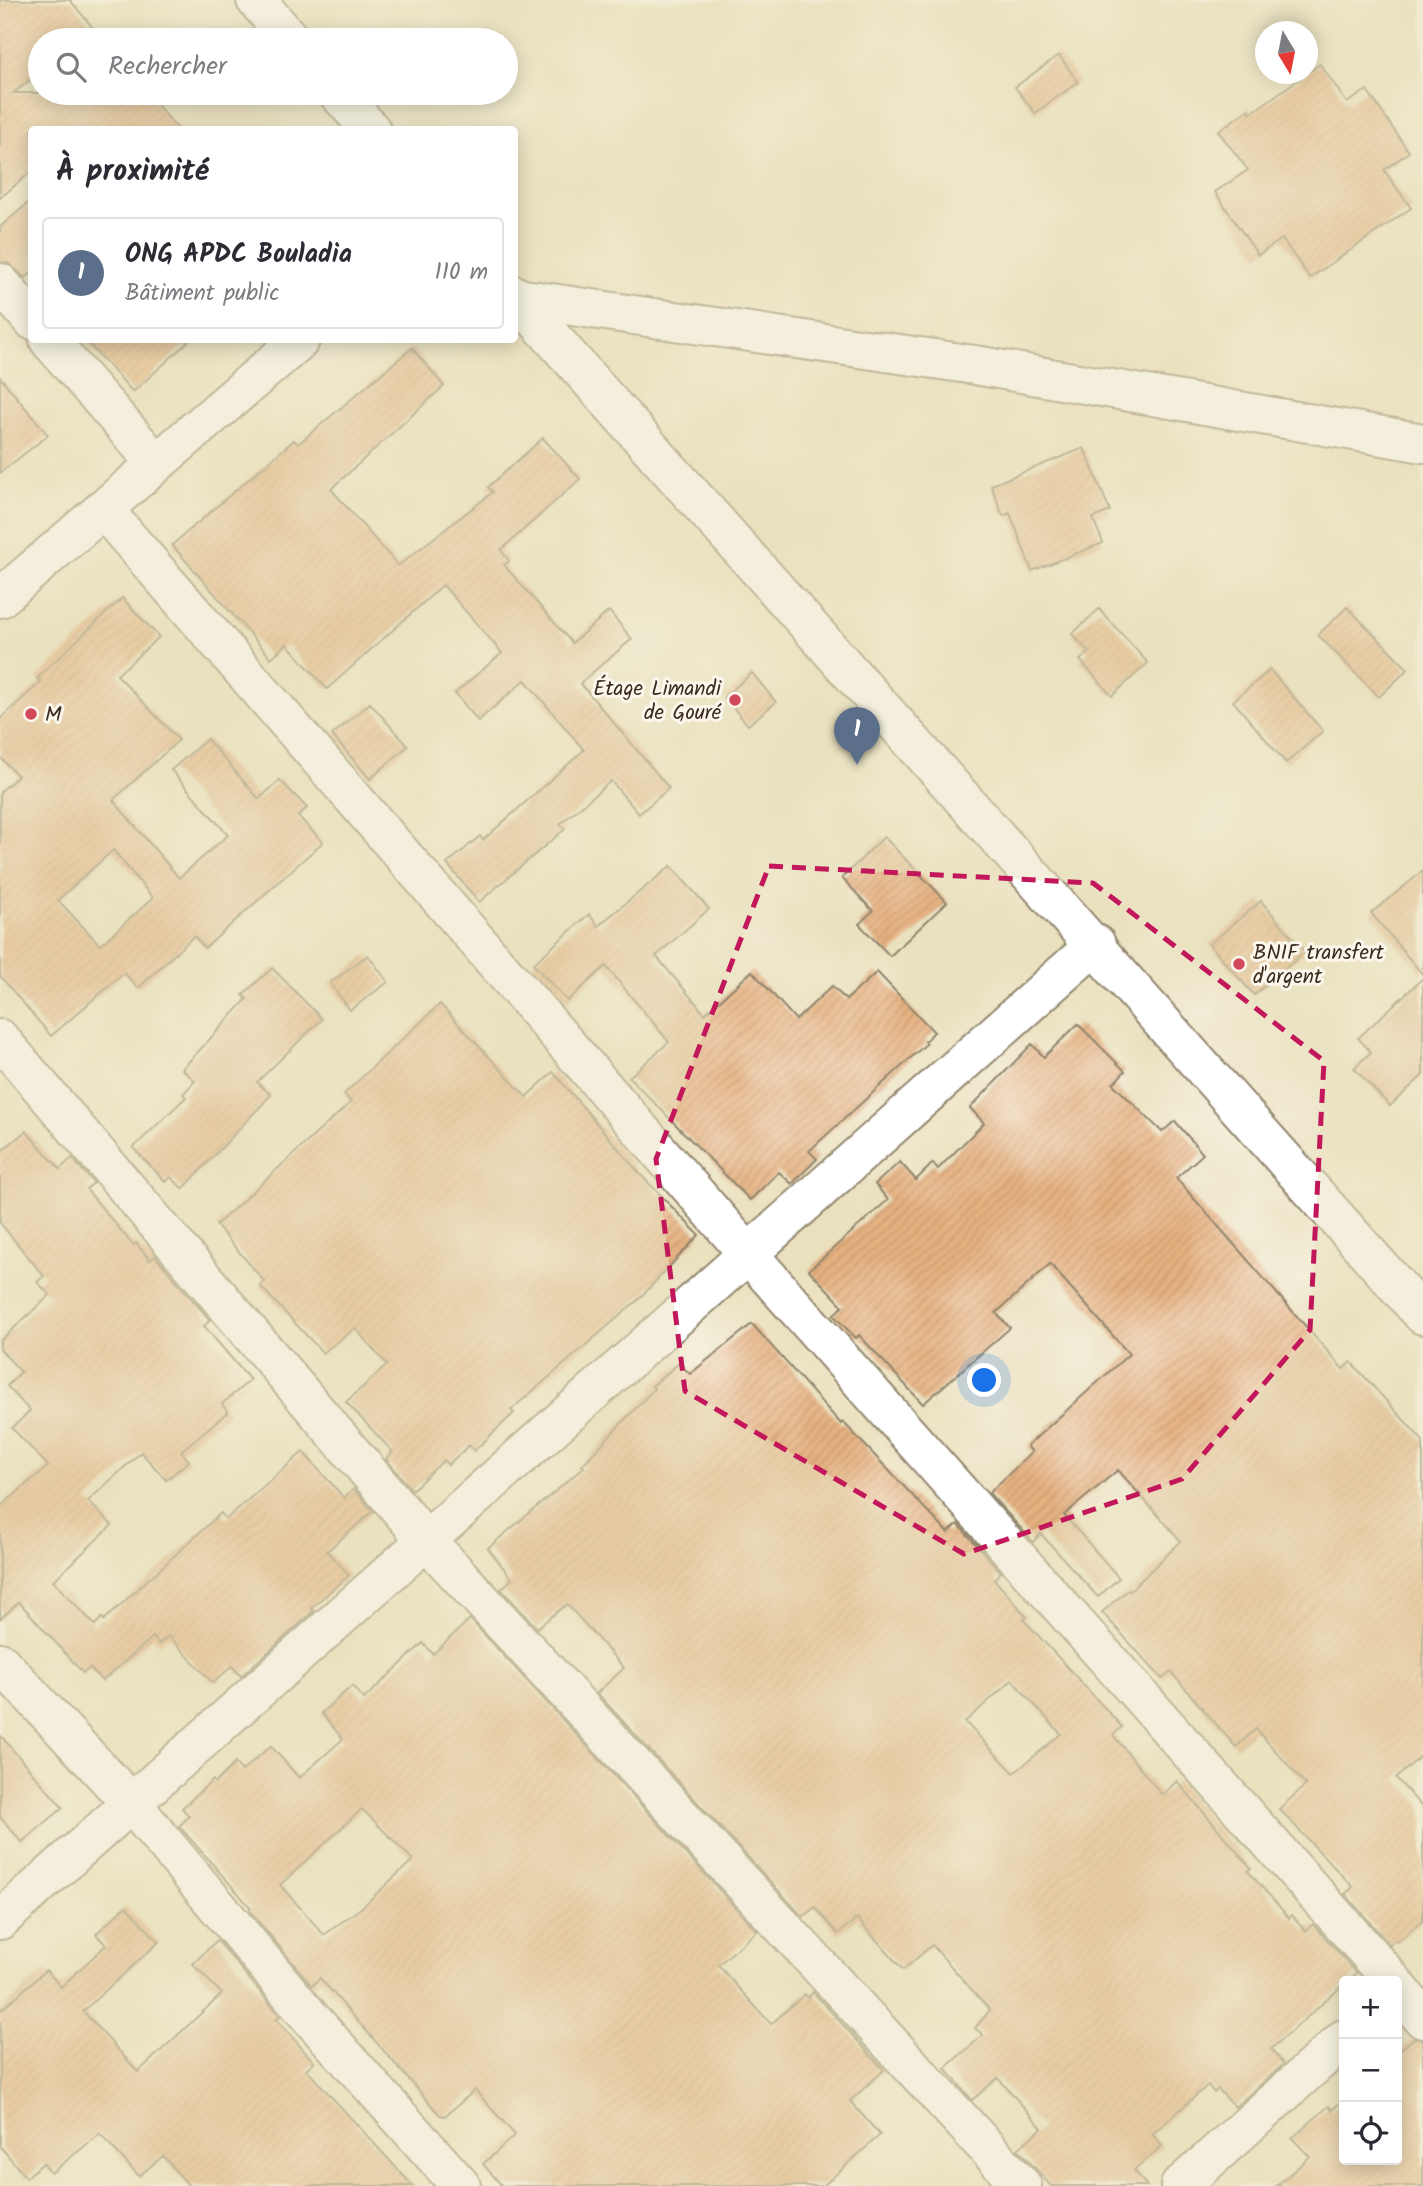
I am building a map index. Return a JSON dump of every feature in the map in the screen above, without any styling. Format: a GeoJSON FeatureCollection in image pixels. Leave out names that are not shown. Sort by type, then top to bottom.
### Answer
{"type":"FeatureCollection","features":[{"type":"Feature","properties":{"kind":"street"},"geometry":{"type":"LineString","coordinates":[[256,0],[280,28]]}},
{"type":"Feature","properties":{"kind":"street"},"geometry":{"type":"LineString","coordinates":[[348,105],[367,126]]}},
{"type":"Feature","properties":{"kind":"street"},"geometry":{"type":"LineString","coordinates":[[0,283],[28,315]]}},
{"type":"Feature","properties":{"kind":"street"},"geometry":{"type":"LineString","coordinates":[[518,297],[975,365],[1423,443]]}},
{"type":"Feature","properties":{"kind":"street"},"geometry":{"type":"LineString","coordinates":[[518,299],[1096,944],[1423,1315]]}},
{"type":"Feature","properties":{"kind":"street"},"geometry":{"type":"LineString","coordinates":[[52,343],[156,463]]}},
{"type":"Feature","properties":{"kind":"street"},"geometry":{"type":"LineString","coordinates":[[0,598],[296,343]]}},
{"type":"Feature","properties":{"kind":"street"},"geometry":{"type":"LineString","coordinates":[[103,509],[749,1255],[1396,1976]]}},
{"type":"Feature","properties":{"kind":"street"},"geometry":{"type":"LineString","coordinates":[[0,1920],[1096,944]]}},
{"type":"Feature","properties":{"kind":"street"},"geometry":{"type":"LineString","coordinates":[[0,1039],[427,1541],[1022,2186]]}},
{"type":"Feature","properties":{"kind":"street"},"geometry":{"type":"LineString","coordinates":[[0,1662],[131,1803],[309,2017],[461,2186]]}},
{"type":"Feature","properties":{"kind":"street"},"geometry":{"type":"LineString","coordinates":[[1402,1983],[1423,2019]]}},
{"type":"Feature","properties":{"kind":"street"},"geometry":{"type":"LineString","coordinates":[[1180,2186],[1339,2043]]}},
{"type":"Feature","properties":{"kind":"highlighted area"},"geometry":{"type":"Polygon","coordinates":[[[769,866],[1093,883],[1324,1061],[1310,1330],[1182,1479],[964,1554],[685,1391],[656,1159],[769,866]]]}},
{"type":"Feature","properties":{"kind":"building"},"geometry":{"type":"Polygon","coordinates":[[[0,0],[70,0],[93,28],[28,28],[28,82],[14,93],[28,93],[28,105],[157,105],[175,126],[28,126],[28,174],[0,198],[0,0]]]}},
{"type":"Feature","properties":{"kind":"building"},"geometry":{"type":"Polygon","coordinates":[[[1059,55],[1078,82],[1035,113],[1015,87],[1059,55]]]}},
{"type":"Feature","properties":{"kind":"building"},"geometry":{"type":"Polygon","coordinates":[[[1320,64],[1347,103],[1367,90],[1409,152],[1384,170],[1411,208],[1310,278],[1282,239],[1258,255],[1215,192],[1248,170],[1218,131],[1249,109],[1251,113],[1292,84],[1318,84],[1320,64]]]}},
{"type":"Feature","properties":{"kind":"building"},"geometry":{"type":"Polygon","coordinates":[[[28,203],[28,276],[25,278],[8,263],[0,262],[0,227],[28,203]]]}},
{"type":"Feature","properties":{"kind":"building"},"geometry":{"type":"Polygon","coordinates":[[[88,343],[187,343],[133,392],[88,343]]]}},
{"type":"Feature","properties":{"kind":"building"},"geometry":{"type":"Polygon","coordinates":[[[412,348],[444,386],[331,489],[398,566],[493,492],[488,487],[543,438],[580,479],[501,550],[509,561],[504,565],[572,643],[609,611],[632,639],[580,683],[669,788],[639,814],[611,781],[560,824],[565,829],[479,902],[447,864],[480,836],[483,840],[584,750],[525,680],[478,721],[455,693],[502,653],[443,585],[327,689],[287,644],[271,658],[172,545],[294,440],[298,444],[412,348]]]}},
{"type":"Feature","properties":{"kind":"building"},"geometry":{"type":"Polygon","coordinates":[[[0,377],[48,435],[0,473],[0,377]]]}},
{"type":"Feature","properties":{"kind":"building"},"geometry":{"type":"Polygon","coordinates":[[[1084,448],[1110,511],[1093,518],[1103,543],[1032,571],[1010,513],[1003,516],[991,485],[1084,448]]]}},
{"type":"Feature","properties":{"kind":"building"},"geometry":{"type":"Polygon","coordinates":[[[122,598],[159,637],[117,675],[179,740],[113,800],[179,878],[228,835],[171,770],[207,739],[259,799],[280,780],[307,808],[298,816],[323,842],[205,948],[194,936],[138,988],[124,973],[51,1036],[0,976],[0,792],[18,776],[0,757],[0,719],[41,682],[37,678],[122,598]],[[113,850],[58,900],[100,945],[153,898],[113,850]]]}},
{"type":"Feature","properties":{"kind":"building"},"geometry":{"type":"Polygon","coordinates":[[[1347,607],[1408,669],[1379,697],[1318,635],[1347,607]]]}},
{"type":"Feature","properties":{"kind":"building"},"geometry":{"type":"Polygon","coordinates":[[[1099,609],[1148,663],[1112,696],[1080,660],[1089,652],[1072,634],[1099,609]]]}},
{"type":"Feature","properties":{"kind":"building"},"geometry":{"type":"Polygon","coordinates":[[[1270,670],[1323,731],[1286,763],[1233,701],[1270,670]]]}},
{"type":"Feature","properties":{"kind":"building"},"geometry":{"type":"Polygon","coordinates":[[[752,673],[776,702],[748,725],[724,697],[752,673]]]}},
{"type":"Feature","properties":{"kind":"building"},"geometry":{"type":"Polygon","coordinates":[[[370,703],[408,746],[370,779],[332,735],[370,703]]]}},
{"type":"Feature","properties":{"kind":"building"},"geometry":{"type":"Polygon","coordinates":[[[884,837],[947,902],[890,956],[859,924],[873,911],[842,878],[884,837]]]}},
{"type":"Feature","properties":{"kind":"building"},"geometry":{"type":"Polygon","coordinates":[[[671,866],[709,909],[656,956],[705,1014],[752,971],[796,1020],[832,986],[846,1000],[877,972],[934,1032],[925,1041],[927,1043],[809,1151],[817,1159],[792,1184],[779,1172],[750,1200],[629,1077],[669,1042],[606,966],[567,1001],[533,964],[589,914],[598,926],[671,866]]]}},
{"type":"Feature","properties":{"kind":"building"},"geometry":{"type":"Polygon","coordinates":[[[1423,871],[1423,975],[1371,913],[1423,871]]]}},
{"type":"Feature","properties":{"kind":"building"},"geometry":{"type":"Polygon","coordinates":[[[1261,901],[1305,952],[1254,995],[1209,944],[1261,901]]]}},
{"type":"Feature","properties":{"kind":"building"},"geometry":{"type":"Polygon","coordinates":[[[368,955],[388,982],[350,1010],[330,983],[368,955]]]}},
{"type":"Feature","properties":{"kind":"building"},"geometry":{"type":"Polygon","coordinates":[[[272,968],[322,1019],[257,1082],[271,1095],[183,1189],[171,1177],[166,1182],[133,1148],[186,1097],[183,1094],[195,1081],[182,1069],[247,999],[243,995],[272,968]]]}},
{"type":"Feature","properties":{"kind":"building"},"geometry":{"type":"Polygon","coordinates":[[[1423,978],[1423,1075],[1390,1106],[1354,1068],[1371,1052],[1358,1038],[1423,978]]]}},
{"type":"Feature","properties":{"kind":"building"},"geometry":{"type":"Polygon","coordinates":[[[440,1004],[526,1097],[553,1072],[640,1174],[699,1235],[638,1300],[511,1410],[514,1413],[474,1451],[469,1445],[448,1465],[444,1460],[412,1490],[386,1459],[393,1452],[346,1402],[387,1365],[355,1328],[323,1353],[260,1286],[265,1282],[216,1225],[351,1102],[344,1094],[440,1004]]]}},
{"type":"Feature","properties":{"kind":"building"},"geometry":{"type":"Polygon","coordinates":[[[1078,1024],[1125,1071],[1113,1084],[1162,1132],[1175,1121],[1203,1154],[1176,1178],[1343,1369],[1351,1362],[1423,1441],[1423,1754],[1396,1778],[1423,1808],[1423,1920],[1390,1945],[1345,1894],[1353,1887],[1279,1809],[1306,1785],[1256,1729],[1236,1747],[1171,1672],[1162,1679],[1102,1612],[1129,1589],[1130,1591],[1181,1541],[1118,1470],[1064,1515],[1119,1578],[1098,1597],[1041,1534],[1033,1542],[989,1493],[1032,1452],[1027,1446],[1129,1354],[1050,1264],[996,1313],[1010,1328],[923,1404],[859,1335],[856,1338],[833,1315],[843,1306],[809,1270],[888,1200],[875,1184],[900,1162],[916,1180],[933,1163],[938,1169],[984,1123],[970,1108],[1032,1044],[1044,1057],[1078,1024]]]}},
{"type":"Feature","properties":{"kind":"building"},"geometry":{"type":"Polygon","coordinates":[[[26,1131],[60,1169],[72,1158],[94,1183],[86,1189],[133,1245],[136,1243],[150,1260],[155,1256],[210,1320],[204,1326],[250,1380],[222,1404],[228,1412],[181,1451],[189,1461],[166,1480],[141,1452],[88,1501],[112,1525],[53,1581],[95,1625],[102,1618],[104,1620],[221,1513],[226,1519],[303,1452],[344,1498],[354,1489],[373,1511],[327,1551],[349,1575],[311,1608],[314,1611],[241,1676],[232,1666],[213,1683],[169,1636],[159,1644],[153,1637],[102,1681],[90,1668],[83,1673],[19,1602],[0,1619],[0,1507],[48,1466],[12,1428],[30,1411],[7,1386],[21,1372],[0,1349],[0,1341],[50,1295],[37,1282],[44,1276],[0,1223],[0,1152],[26,1131]]]}},
{"type":"Feature","properties":{"kind":"building"},"geometry":{"type":"Polygon","coordinates":[[[752,1324],[841,1424],[843,1422],[948,1533],[958,1524],[1001,1572],[994,1579],[1027,1617],[1024,1620],[1122,1727],[1113,1735],[1162,1795],[1177,1781],[1251,1868],[1248,1871],[1289,1918],[1292,1915],[1306,1931],[1313,1924],[1357,1973],[1354,1976],[1339,1976],[1339,1989],[1271,2049],[1284,2064],[1235,2107],[1218,2089],[1214,2093],[1208,2085],[1152,2134],[1162,2146],[1134,2170],[1147,2186],[1051,2186],[1018,2149],[1042,2128],[998,2078],[972,2100],[945,2068],[983,2035],[975,2028],[990,2010],[932,1945],[903,1970],[857,1918],[838,1934],[815,1907],[803,1917],[597,1693],[624,1668],[567,1604],[537,1628],[501,1589],[512,1579],[488,1548],[584,1467],[582,1465],[654,1389],[652,1386],[679,1363],[690,1374],[752,1324]],[[1012,1680],[965,1722],[1014,1773],[1061,1734],[1012,1680]]]}},
{"type":"Feature","properties":{"kind":"building"},"geometry":{"type":"Polygon","coordinates":[[[470,1619],[757,1931],[718,1965],[771,2024],[805,1994],[808,1998],[813,1992],[884,2070],[850,2101],[880,2135],[823,2186],[502,2186],[483,2164],[515,2135],[475,2090],[445,2116],[440,2115],[320,1978],[312,1986],[249,1910],[251,1908],[179,1826],[189,1816],[182,1808],[213,1780],[215,1783],[235,1763],[242,1771],[271,1746],[299,1778],[343,1739],[321,1713],[352,1686],[364,1699],[423,1643],[433,1654],[470,1619]],[[362,1809],[280,1885],[324,1935],[361,1908],[413,1860],[362,1809]]]}},
{"type":"Feature","properties":{"kind":"building"},"geometry":{"type":"Polygon","coordinates":[[[0,1735],[63,1808],[22,1842],[0,1817],[0,1735]]]}},
{"type":"Feature","properties":{"kind":"building"},"geometry":{"type":"Polygon","coordinates":[[[126,1906],[159,1942],[83,2011],[138,2072],[222,1994],[193,1964],[217,1940],[280,2016],[276,2019],[314,2062],[306,2069],[413,2186],[189,2186],[163,2156],[139,2176],[100,2134],[51,2173],[43,2163],[26,2178],[0,2146],[0,2011],[46,1970],[61,1987],[106,1945],[96,1934],[126,1906]]]}},
{"type":"Feature","properties":{"kind":"building"},"geometry":{"type":"Polygon","coordinates":[[[1414,2038],[1423,2040],[1423,2186],[1276,2186],[1310,2157],[1292,2138],[1329,2106],[1332,2110],[1339,2104],[1339,2165],[1402,2165],[1402,2049],[1414,2038]]]}},
{"type":"Feature","properties":{"kind":"place","name":"Étage Limandi de Gouré"},"geometry":{"type":"Point","coordinates":[735,700]}},
{"type":"Feature","properties":{"kind":"place","name":"M"},"geometry":{"type":"Point","coordinates":[31,714]}},
{"type":"Feature","properties":{"kind":"place","name":"ONG APDC Bouladia"},"geometry":{"type":"Point","coordinates":[857,765]}},
{"type":"Feature","properties":{"kind":"place","name":"BNIF transfert d'argent"},"geometry":{"type":"Point","coordinates":[1239,964]}}]}
